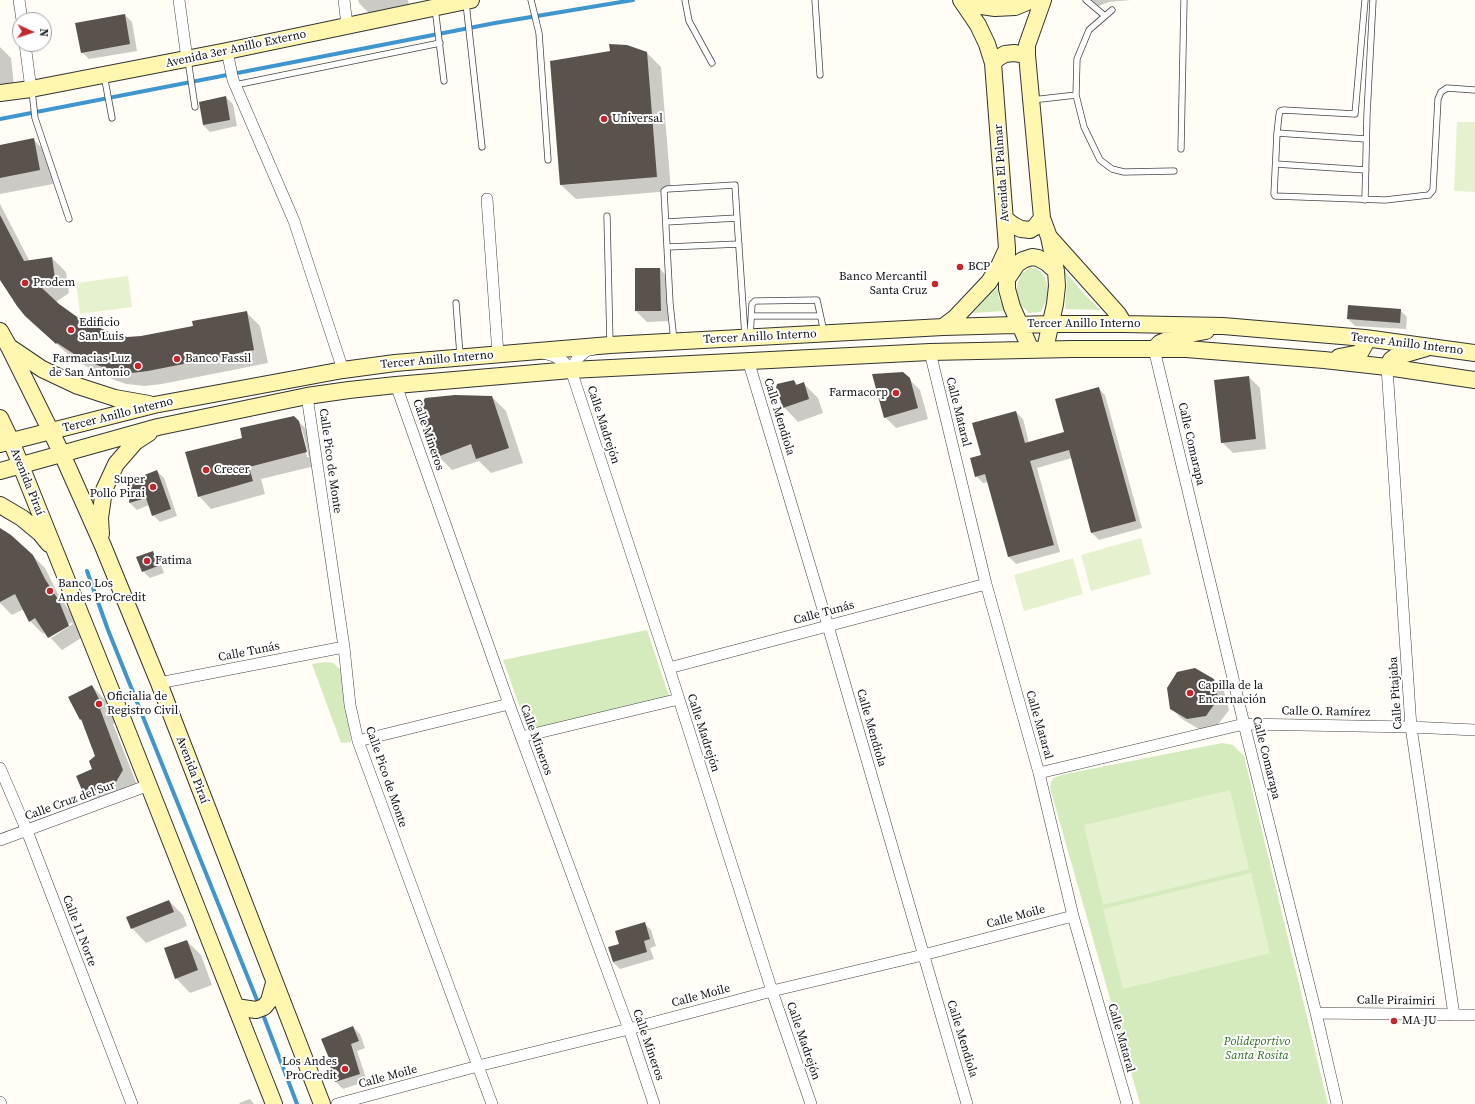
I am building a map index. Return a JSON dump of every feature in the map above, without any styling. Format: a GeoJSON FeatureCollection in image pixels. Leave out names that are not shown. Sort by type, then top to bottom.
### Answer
{"type":"FeatureCollection","features":[{"type":"Feature","properties":{"kind":"main road","name":"Avenida El Palmar"},"geometry":{"type":"LineString","coordinates":[[961,0],[978,25],[987,44],[993,63],[1005,219],[1009,295],[1020,325],[1038,350]]}},
{"type":"Feature","properties":{"kind":"main road"},"geometry":{"type":"LineString","coordinates":[[966,0],[975,5],[995,8],[1016,7],[1032,0]]}},
{"type":"Feature","properties":{"kind":"main road"},"geometry":{"type":"LineString","coordinates":[[1038,350],[1051,324],[1057,286],[1056,271],[1049,237],[1042,218],[1027,55],[1027,45],[1043,0]]}},
{"type":"Feature","properties":{"kind":"main road","name":"Avenida 3er Anillo Externo"},"geometry":{"type":"LineString","coordinates":[[0,93],[32,93],[105,81],[228,56],[347,25],[435,14],[468,6]]}},
{"type":"Feature","properties":{"kind":"main road"},"geometry":{"type":"LineString","coordinates":[[993,63],[1005,54],[1014,53],[1027,55]]}},
{"type":"Feature","properties":{"kind":"main road"},"geometry":{"type":"LineString","coordinates":[[1005,219],[1021,230],[1030,230],[1035,227],[1042,218]]}},
{"type":"Feature","properties":{"kind":"main road"},"geometry":{"type":"LineString","coordinates":[[1049,237],[1118,314],[1124,324]]}},
{"type":"Feature","properties":{"kind":"main road"},"geometry":{"type":"LineString","coordinates":[[943,327],[955,318],[989,282],[999,266],[1007,248]]}},
{"type":"Feature","properties":{"kind":"main road"},"geometry":{"type":"LineString","coordinates":[[1007,279],[1018,264],[1023,260],[1032,257],[1043,260],[1056,271]]}},
{"type":"Feature","properties":{"kind":"main road","name":"Tercer Anillo Interno"},"geometry":{"type":"LineString","coordinates":[[6,443],[154,405],[343,370],[395,363],[674,341],[943,327],[1051,324],[1124,324],[1223,326],[1365,338],[1475,353]]}},
{"type":"Feature","properties":{"kind":"main road"},"geometry":{"type":"LineString","coordinates":[[1154,349],[1160,343],[1174,337],[1223,326]]}},
{"type":"Feature","properties":{"kind":"main road","name":"Avenida Piraí"},"geometry":{"type":"LineString","coordinates":[[0,331],[52,432],[103,546],[158,683],[272,988],[322,1104]]}},
{"type":"Feature","properties":{"kind":"main road"},"geometry":{"type":"LineString","coordinates":[[1324,360],[1360,353],[1365,344],[1365,338]]}},
{"type":"Feature","properties":{"kind":"main road"},"geometry":{"type":"LineString","coordinates":[[1388,367],[1391,360],[1396,357],[1431,346]]}},
{"type":"Feature","properties":{"kind":"main road"},"geometry":{"type":"LineString","coordinates":[[9,347],[42,369],[78,386],[115,398],[154,405]]}},
{"type":"Feature","properties":{"kind":"main road","name":"Tercer Anillo Interno"},"geometry":{"type":"LineString","coordinates":[[0,471],[158,427],[307,396],[396,385],[571,370],[930,352],[1186,349],[1324,360],[1388,367],[1475,380]]}},
{"type":"Feature","properties":{"kind":"main road"},"geometry":{"type":"LineString","coordinates":[[349,390],[395,375],[398,372],[395,363]]}},
{"type":"Feature","properties":{"kind":"main road","name":"Avenida Piraí"},"geometry":{"type":"LineString","coordinates":[[0,418],[6,443],[21,466],[149,785],[242,1009],[274,1104]]}},
{"type":"Feature","properties":{"kind":"main road"},"geometry":{"type":"LineString","coordinates":[[103,546],[100,518],[104,490],[116,464],[135,442],[158,427]]}},
{"type":"Feature","properties":{"kind":"main road"},"geometry":{"type":"LineString","coordinates":[[0,505],[22,518],[40,533],[55,551]]}},
{"type":"Feature","properties":{"kind":"main road"},"geometry":{"type":"LineString","coordinates":[[242,1009],[256,1010],[264,1007],[269,1001],[272,988]]}},
{"type":"Feature","properties":{"kind":"main road"},"geometry":{"type":"LineString","coordinates":[[250,1032],[256,1020],[262,1015],[270,1013],[283,1016]]}},
{"type":"Feature","properties":{"kind":"street"},"geometry":{"type":"LineString","coordinates":[[19,0],[21,12]]}},
{"type":"Feature","properties":{"kind":"street"},"geometry":{"type":"LineString","coordinates":[[179,0],[188,65]]}},
{"type":"Feature","properties":{"kind":"street"},"geometry":{"type":"LineString","coordinates":[[344,0],[347,25]]}},
{"type":"Feature","properties":{"kind":"street"},"geometry":{"type":"LineString","coordinates":[[26,52],[32,93]]}},
{"type":"Feature","properties":{"kind":"street"},"geometry":{"type":"LineString","coordinates":[[228,56],[234,82],[294,221],[343,370]]}},
{"type":"Feature","properties":{"kind":"street"},"geometry":{"type":"LineString","coordinates":[[487,200],[498,354]]}},
{"type":"Feature","properties":{"kind":"street"},"geometry":{"type":"LineString","coordinates":[[532,351],[554,356],[564,362],[571,370],[577,359],[586,351],[610,345]]}},
{"type":"Feature","properties":{"kind":"street","name":"Calle Comarapa"},"geometry":{"type":"LineString","coordinates":[[1154,349],[1244,724],[1338,1104]]}},
{"type":"Feature","properties":{"kind":"street","name":"Calle Mataral"},"geometry":{"type":"LineString","coordinates":[[930,352],[986,584],[1039,773],[1073,916],[1127,1104]]}},
{"type":"Feature","properties":{"kind":"street","name":"Calle Mendiola"},"geometry":{"type":"LineString","coordinates":[[748,360],[828,626],[967,1104]]}},
{"type":"Feature","properties":{"kind":"street","name":"Calle Pitajaba"},"geometry":{"type":"LineString","coordinates":[[1388,367],[1411,727],[1454,1015]]}},
{"type":"Feature","properties":{"kind":"street","name":"Calle Madrejón"},"geometry":{"type":"LineString","coordinates":[[571,370],[669,668],[772,991],[811,1104]]}},
{"type":"Feature","properties":{"kind":"street","name":"Calle Mineros"},"geometry":{"type":"LineString","coordinates":[[396,385],[509,704],[629,1029],[654,1104]]}},
{"type":"Feature","properties":{"kind":"street","name":"Calle Pico de Monte"},"geometry":{"type":"LineString","coordinates":[[307,396],[344,647],[350,705],[358,742],[492,1104]]}},
{"type":"Feature","properties":{"kind":"street","name":"Calle Tunás"},"geometry":{"type":"LineString","coordinates":[[669,668],[986,584]]}},
{"type":"Feature","properties":{"kind":"street","name":"Calle Tunás"},"geometry":{"type":"LineString","coordinates":[[158,683],[344,647]]}},
{"type":"Feature","properties":{"kind":"street"},"geometry":{"type":"LineString","coordinates":[[521,737],[679,699]]}},
{"type":"Feature","properties":{"kind":"street"},"geometry":{"type":"LineString","coordinates":[[358,742],[509,704]]}},
{"type":"Feature","properties":{"kind":"street","name":"Calle O. Ramírez"},"geometry":{"type":"LineString","coordinates":[[1039,773],[1244,724],[1411,727],[1475,730]]}},
{"type":"Feature","properties":{"kind":"street","name":"Calle 11 Norte"},"geometry":{"type":"LineString","coordinates":[[0,768],[27,831],[132,1104]]}},
{"type":"Feature","properties":{"kind":"street","name":"Calle Cruz del Sur"},"geometry":{"type":"LineString","coordinates":[[0,840],[149,785]]}},
{"type":"Feature","properties":{"kind":"street","name":"Calle Moile"},"geometry":{"type":"LineString","coordinates":[[337,1104],[478,1066],[1073,916]]}},
{"type":"Feature","properties":{"kind":"street","name":"Calle Piraimiri"},"geometry":{"type":"LineString","coordinates":[[1316,1013],[1475,1015]]}},
{"type":"Feature","properties":{"kind":"lane"},"geometry":{"type":"LineString","coordinates":[[685,0],[690,21],[712,63]]}},
{"type":"Feature","properties":{"kind":"lane"},"geometry":{"type":"LineString","coordinates":[[815,0],[820,75]]}},
{"type":"Feature","properties":{"kind":"lane"},"geometry":{"type":"LineString","coordinates":[[1086,0],[1105,16]]}},
{"type":"Feature","properties":{"kind":"lane"},"geometry":{"type":"LineString","coordinates":[[1181,149],[1184,0]]}},
{"type":"Feature","properties":{"kind":"lane"},"geometry":{"type":"LineString","coordinates":[[1355,114],[1364,0]]}},
{"type":"Feature","properties":{"kind":"lane"},"geometry":{"type":"LineString","coordinates":[[1365,200],[1367,114],[1373,0]]}},
{"type":"Feature","properties":{"kind":"lane"},"geometry":{"type":"LineString","coordinates":[[532,2],[539,33],[548,160]]}},
{"type":"Feature","properties":{"kind":"lane"},"geometry":{"type":"LineString","coordinates":[[468,6],[470,39],[482,147]]}},
{"type":"Feature","properties":{"kind":"lane"},"geometry":{"type":"LineString","coordinates":[[1112,10],[1088,30],[1077,59],[1076,95],[1084,127],[1100,160],[1112,169],[1124,172],[1174,171]]}},
{"type":"Feature","properties":{"kind":"lane"},"geometry":{"type":"LineString","coordinates":[[435,14],[440,41],[444,81]]}},
{"type":"Feature","properties":{"kind":"lane"},"geometry":{"type":"LineString","coordinates":[[234,82],[440,41]]}},
{"type":"Feature","properties":{"kind":"lane"},"geometry":{"type":"LineString","coordinates":[[188,65],[195,106]]}},
{"type":"Feature","properties":{"kind":"lane"},"geometry":{"type":"LineString","coordinates":[[105,81],[112,118]]}},
{"type":"Feature","properties":{"kind":"lane"},"geometry":{"type":"LineString","coordinates":[[1367,114],[1280,111],[1274,194],[1278,197],[1365,200],[1386,200],[1429,195],[1433,190],[1438,99],[1441,92],[1447,88],[1475,90]]}},
{"type":"Feature","properties":{"kind":"lane"},"geometry":{"type":"LineString","coordinates":[[32,93],[35,118],[49,164],[69,219]]}},
{"type":"Feature","properties":{"kind":"lane"},"geometry":{"type":"LineString","coordinates":[[1030,100],[1076,95]]}},
{"type":"Feature","properties":{"kind":"lane"},"geometry":{"type":"LineString","coordinates":[[1278,133],[1366,139]]}},
{"type":"Feature","properties":{"kind":"lane"},"geometry":{"type":"LineString","coordinates":[[1276,164],[1366,170]]}},
{"type":"Feature","properties":{"kind":"lane"},"geometry":{"type":"LineString","coordinates":[[674,341],[667,247],[665,190],[734,184],[736,186],[739,244],[748,338]]}},
{"type":"Feature","properties":{"kind":"lane"},"geometry":{"type":"LineString","coordinates":[[607,216],[610,345]]}},
{"type":"Feature","properties":{"kind":"lane"},"geometry":{"type":"LineString","coordinates":[[666,222],[738,218]]}},
{"type":"Feature","properties":{"kind":"lane"},"geometry":{"type":"LineString","coordinates":[[667,247],[739,244]]}},
{"type":"Feature","properties":{"kind":"lane"},"geometry":{"type":"LineString","coordinates":[[748,338],[753,302],[815,300],[818,302],[824,334]]}},
{"type":"Feature","properties":{"kind":"lane"},"geometry":{"type":"LineString","coordinates":[[456,303],[461,358]]}},
{"type":"Feature","properties":{"kind":"lane"},"geometry":{"type":"LineString","coordinates":[[752,316],[820,316]]}},
{"type":"Feature","properties":{"kind":"green space"},"geometry":{"type":"Polygon","coordinates":[[[1457,122],[1475,122],[1475,192],[1454,191],[1457,122]]]}},
{"type":"Feature","properties":{"kind":"green space"},"geometry":{"type":"Polygon","coordinates":[[[1029,268],[1036,268],[1041,272],[1048,287],[1046,301],[1041,312],[1029,313],[1021,305],[1017,296],[1017,286],[1021,274],[1029,268]]]}},
{"type":"Feature","properties":{"kind":"green space"},"geometry":{"type":"Polygon","coordinates":[[[1064,270],[1084,294],[1101,310],[1065,309],[1067,281],[1064,270]]]}},
{"type":"Feature","properties":{"kind":"green space"},"geometry":{"type":"Polygon","coordinates":[[[128,276],[132,307],[80,314],[76,283],[128,276]]]}},
{"type":"Feature","properties":{"kind":"green space"},"geometry":{"type":"Polygon","coordinates":[[[997,286],[999,298],[1005,311],[973,313],[997,286]]]}},
{"type":"Feature","properties":{"kind":"green space"},"geometry":{"type":"Polygon","coordinates":[[[1141,538],[1151,574],[1091,591],[1081,555],[1141,538]]]}},
{"type":"Feature","properties":{"kind":"green space"},"geometry":{"type":"Polygon","coordinates":[[[1073,558],[1083,594],[1024,611],[1014,575],[1073,558]]]}},
{"type":"Feature","properties":{"kind":"green space"},"geometry":{"type":"Polygon","coordinates":[[[647,630],[669,696],[528,730],[503,660],[647,630]]]}},
{"type":"Feature","properties":{"kind":"green space"},"geometry":{"type":"Polygon","coordinates":[[[326,662],[333,663],[343,674],[351,742],[341,743],[312,664],[326,662]]]}},
{"type":"Feature","properties":{"kind":"green space","name":"Polideportivo Santa Rosita"},"geometry":{"type":"Polygon","coordinates":[[[1222,743],[1233,745],[1244,756],[1328,1104],[1140,1104],[1050,788],[1051,782],[1054,778],[1061,775],[1222,743]]]}},
{"type":"Feature","properties":{"kind":"green space"},"geometry":{"type":"Polygon","coordinates":[[[1230,790],[1249,869],[1103,905],[1084,825],[1230,790]]]}},
{"type":"Feature","properties":{"kind":"green space"},"geometry":{"type":"Polygon","coordinates":[[[1251,873],[1270,953],[1123,989],[1103,909],[1251,873]]]}},
{"type":"Feature","properties":{"kind":"building"},"geometry":{"type":"Polygon","coordinates":[[[125,14],[130,44],[81,53],[75,23],[125,14]]]}},
{"type":"Feature","properties":{"kind":"building","name":"Universal"},"geometry":{"type":"Polygon","coordinates":[[[609,44],[627,45],[647,52],[657,177],[560,185],[550,61],[610,51],[609,44]]]}},
{"type":"Feature","properties":{"kind":"building"},"geometry":{"type":"Polygon","coordinates":[[[226,96],[230,120],[203,125],[199,102],[226,96]]]}},
{"type":"Feature","properties":{"kind":"building"},"geometry":{"type":"Polygon","coordinates":[[[34,138],[40,170],[0,178],[0,145],[34,138]]]}},
{"type":"Feature","properties":{"kind":"building"},"geometry":{"type":"Polygon","coordinates":[[[0,215],[24,261],[52,257],[55,279],[42,288],[59,304],[80,319],[109,332],[127,337],[141,336],[193,326],[192,321],[247,311],[254,350],[131,373],[111,370],[74,354],[57,343],[56,344],[25,316],[0,280],[0,215]]]}},
{"type":"Feature","properties":{"kind":"building"},"geometry":{"type":"Polygon","coordinates":[[[635,268],[660,268],[661,311],[635,311],[635,268]]]}},
{"type":"Feature","properties":{"kind":"building"},"geometry":{"type":"Polygon","coordinates":[[[1348,305],[1401,309],[1400,323],[1347,319],[1348,305]]]}},
{"type":"Feature","properties":{"kind":"building","name":"Farmacorp"},"geometry":{"type":"Polygon","coordinates":[[[903,372],[910,378],[918,408],[884,418],[872,374],[903,372]]]}},
{"type":"Feature","properties":{"kind":"building"},"geometry":{"type":"Polygon","coordinates":[[[1249,376],[1256,439],[1221,443],[1214,380],[1249,376]]]}},
{"type":"Feature","properties":{"kind":"building"},"geometry":{"type":"Polygon","coordinates":[[[794,380],[796,385],[804,382],[809,399],[783,408],[776,388],[777,384],[794,380]]]}},
{"type":"Feature","properties":{"kind":"building"},"geometry":{"type":"Polygon","coordinates":[[[1099,387],[1136,521],[1091,533],[1069,450],[1030,461],[1054,545],[1008,557],[985,474],[975,477],[970,458],[981,455],[972,423],[1016,411],[1025,443],[1064,432],[1055,399],[1099,387]]]}},
{"type":"Feature","properties":{"kind":"building"},"geometry":{"type":"Polygon","coordinates":[[[455,395],[492,396],[509,448],[476,459],[471,444],[437,457],[419,409],[425,398],[455,395]]]}},
{"type":"Feature","properties":{"kind":"building"},"geometry":{"type":"Polygon","coordinates":[[[294,416],[299,421],[307,452],[249,467],[253,481],[198,497],[185,452],[242,438],[240,428],[294,416]]]}},
{"type":"Feature","properties":{"kind":"building","name":"Super Pollo Pirai"},"geometry":{"type":"Polygon","coordinates":[[[157,470],[171,509],[152,516],[146,498],[129,503],[132,480],[157,470]]]}},
{"type":"Feature","properties":{"kind":"building"},"geometry":{"type":"Polygon","coordinates":[[[0,528],[11,535],[33,555],[45,579],[59,601],[69,626],[48,638],[35,618],[29,622],[15,594],[0,602],[0,528]]]}},
{"type":"Feature","properties":{"kind":"building","name":"Fatima"},"geometry":{"type":"Polygon","coordinates":[[[153,551],[158,566],[142,572],[136,557],[153,551]]]}},
{"type":"Feature","properties":{"kind":"building"},"geometry":{"type":"Polygon","coordinates":[[[1195,668],[1214,679],[1218,699],[1206,716],[1187,719],[1170,709],[1167,688],[1177,672],[1195,668]]]}},
{"type":"Feature","properties":{"kind":"building"},"geometry":{"type":"Polygon","coordinates":[[[92,685],[103,707],[100,709],[123,770],[116,782],[84,795],[76,776],[92,769],[89,761],[95,756],[81,719],[80,720],[68,697],[92,685]]]}},
{"type":"Feature","properties":{"kind":"building"},"geometry":{"type":"Polygon","coordinates":[[[169,900],[174,912],[131,929],[126,917],[169,900]]]}},
{"type":"Feature","properties":{"kind":"building"},"geometry":{"type":"Polygon","coordinates":[[[645,922],[650,939],[644,941],[647,952],[613,962],[608,947],[619,944],[615,931],[645,922]]]}},
{"type":"Feature","properties":{"kind":"building"},"geometry":{"type":"Polygon","coordinates":[[[187,940],[198,970],[175,979],[164,948],[187,940]]]}},
{"type":"Feature","properties":{"kind":"building"},"geometry":{"type":"Polygon","coordinates":[[[353,1026],[359,1041],[351,1044],[360,1074],[335,1082],[329,1063],[331,1063],[321,1039],[353,1026]]]}},
{"type":"Feature","properties":{"kind":"waterway"},"geometry":{"type":"LineString","coordinates":[[0,119],[495,23],[633,0]]}},
{"type":"Feature","properties":{"kind":"waterway"},"geometry":{"type":"LineString","coordinates":[[87,571],[108,630],[259,1005]]}},
{"type":"Feature","properties":{"kind":"waterway"},"geometry":{"type":"LineString","coordinates":[[262,1012],[297,1104]]}},
{"type":"Feature","properties":{"kind":"place","name":"Universal"},"geometry":{"type":"Point","coordinates":[604,119]}},
{"type":"Feature","properties":{"kind":"place","name":"BCP"},"geometry":{"type":"Point","coordinates":[960,267]}},
{"type":"Feature","properties":{"kind":"place","name":"Prodem"},"geometry":{"type":"Point","coordinates":[25,283]}},
{"type":"Feature","properties":{"kind":"place","name":"Banco Mercantil Santa Cruz"},"geometry":{"type":"Point","coordinates":[935,284]}},
{"type":"Feature","properties":{"kind":"place","name":"Edificio San Luis"},"geometry":{"type":"Point","coordinates":[71,330]}},
{"type":"Feature","properties":{"kind":"place","name":"Banco Fassil"},"geometry":{"type":"Point","coordinates":[177,359]}},
{"type":"Feature","properties":{"kind":"place","name":"Farmacias Luz de San Antonio"},"geometry":{"type":"Point","coordinates":[138,366]}},
{"type":"Feature","properties":{"kind":"place","name":"Farmacorp"},"geometry":{"type":"Point","coordinates":[896,393]}},
{"type":"Feature","properties":{"kind":"place","name":"Crecer"},"geometry":{"type":"Point","coordinates":[206,470]}},
{"type":"Feature","properties":{"kind":"place","name":"Super Pollo Pirai"},"geometry":{"type":"Point","coordinates":[153,487]}},
{"type":"Feature","properties":{"kind":"place","name":"Fatima"},"geometry":{"type":"Point","coordinates":[147,561]}},
{"type":"Feature","properties":{"kind":"place","name":"Banco Los Andes ProCredit"},"geometry":{"type":"Point","coordinates":[50,591]}},
{"type":"Feature","properties":{"kind":"place","name":"Capilla de la Encarnación"},"geometry":{"type":"Point","coordinates":[1190,693]}},
{"type":"Feature","properties":{"kind":"place","name":"Oficialia de Registro Civil"},"geometry":{"type":"Point","coordinates":[99,704]}},
{"type":"Feature","properties":{"kind":"place","name":"MA JU"},"geometry":{"type":"Point","coordinates":[1394,1021]}},
{"type":"Feature","properties":{"kind":"place","name":"Los Andes ProCredit"},"geometry":{"type":"Point","coordinates":[345,1069]}}]}
